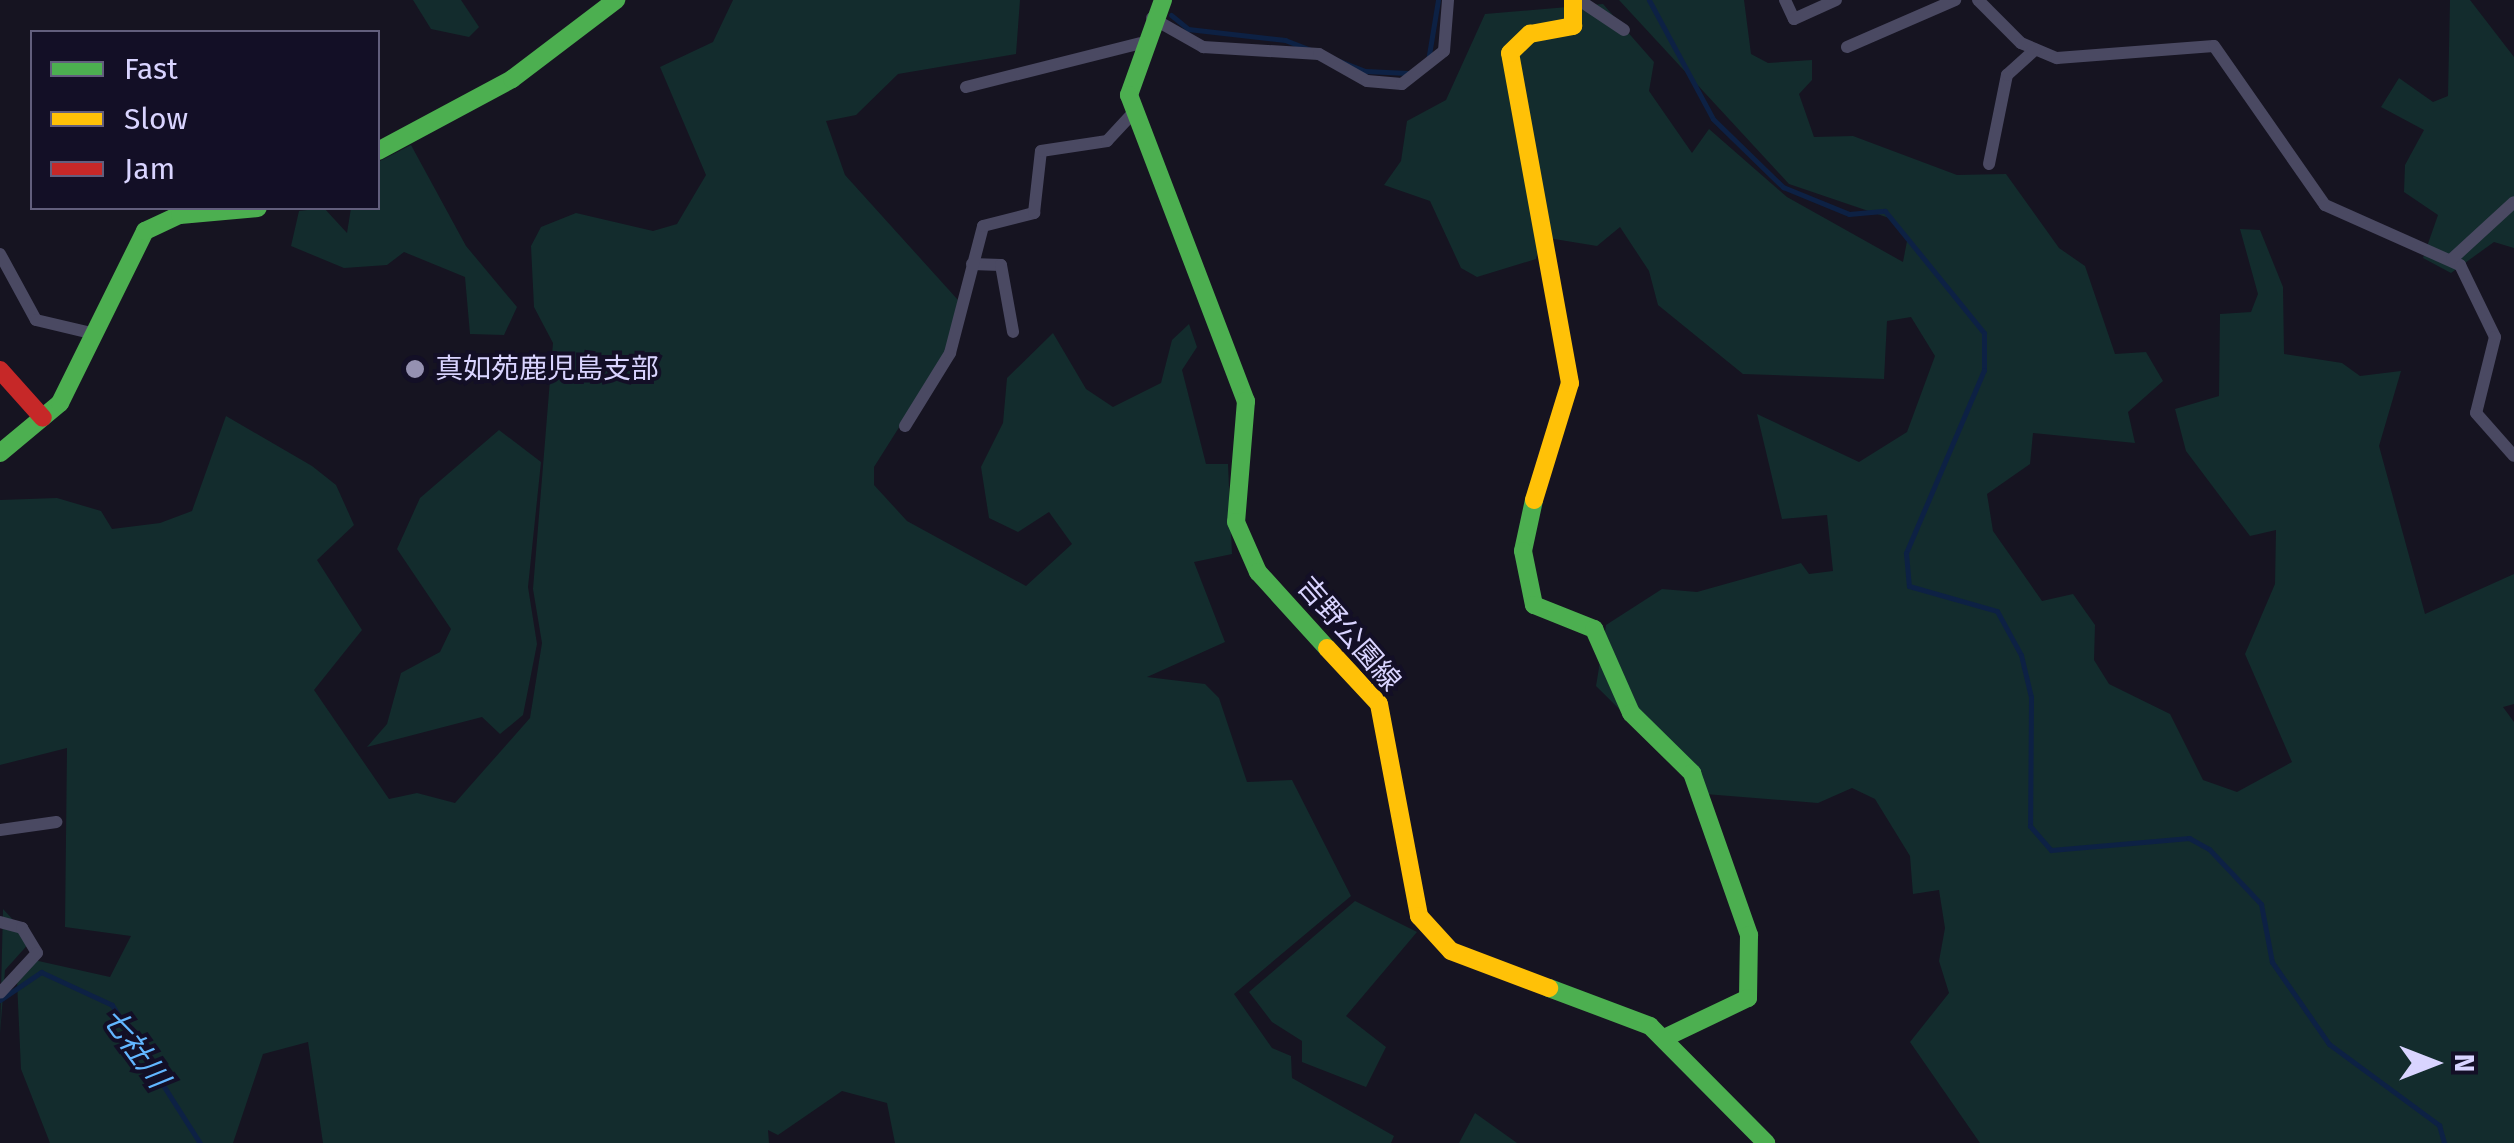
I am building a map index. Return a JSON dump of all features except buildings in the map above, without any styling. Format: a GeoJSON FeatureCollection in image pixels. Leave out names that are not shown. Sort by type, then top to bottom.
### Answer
{"type":"FeatureCollection","features":[{"type":"Feature","properties":{"kind":"street"},"geometry":{"type":"LineString","coordinates":[[380,151],[512,79],[616,0]]}},
{"type":"Feature","properties":{"kind":"street","name":"吉野公園線"},"geometry":{"type":"LineString","coordinates":[[1164,0],[1152,18],[1130,75],[1132,114],[1246,401],[1235,504],[1241,538],[1258,572],[1379,704],[1419,916],[1452,951],[1639,1020],[1664,1038],[1766,1143]]}},
{"type":"Feature","properties":{"kind":"street"},"geometry":{"type":"LineString","coordinates":[[1152,18],[1203,48],[1318,54],[1367,81],[1402,84],[1444,52],[1448,0]]}},
{"type":"Feature","properties":{"kind":"street"},"geometry":{"type":"LineString","coordinates":[[1624,30],[1576,0],[1572,26],[1530,34],[1510,53],[1570,372],[1567,413],[1547,440],[1524,551],[1534,605],[1594,630],[1631,713],[1692,774],[1750,935],[1748,998],[1664,1038]]}},
{"type":"Feature","properties":{"kind":"street"},"geometry":{"type":"LineString","coordinates":[[1785,0],[1794,19],[1836,0]]}},
{"type":"Feature","properties":{"kind":"street"},"geometry":{"type":"LineString","coordinates":[[1846,47],[1955,0]]}},
{"type":"Feature","properties":{"kind":"street"},"geometry":{"type":"LineString","coordinates":[[1978,0],[2035,50],[2106,61],[2214,46],[2325,205],[2452,259],[2495,337],[2476,413],[2514,456]]}},
{"type":"Feature","properties":{"kind":"street"},"geometry":{"type":"LineString","coordinates":[[966,87],[1142,43]]}},
{"type":"Feature","properties":{"kind":"street"},"geometry":{"type":"LineString","coordinates":[[1989,164],[2007,76],[2035,50]]}},
{"type":"Feature","properties":{"kind":"street"},"geometry":{"type":"LineString","coordinates":[[905,426],[950,353],[972,264],[988,221],[1038,206],[1041,151],[1107,141],[1132,114]]}},
{"type":"Feature","properties":{"kind":"street"},"geometry":{"type":"LineString","coordinates":[[2452,259],[2514,202]]}},
{"type":"Feature","properties":{"kind":"street"},"geometry":{"type":"LineString","coordinates":[[0,453],[60,403],[90,333],[145,231],[220,210]]}},
{"type":"Feature","properties":{"kind":"street"},"geometry":{"type":"LineString","coordinates":[[0,254],[36,320],[90,333]]}},
{"type":"Feature","properties":{"kind":"street"},"geometry":{"type":"LineString","coordinates":[[972,264],[1000,265],[1013,332]]}},
{"type":"Feature","properties":{"kind":"street"},"geometry":{"type":"LineString","coordinates":[[0,370],[43,418]]}},
{"type":"Feature","properties":{"kind":"street"},"geometry":{"type":"LineString","coordinates":[[0,830],[56,822]]}},
{"type":"Feature","properties":{"kind":"street"},"geometry":{"type":"LineString","coordinates":[[0,922],[22,928],[37,953],[0,993]]}},
{"type":"Feature","properties":{"kind":"green space"},"geometry":{"type":"Polygon","coordinates":[[[413,0],[461,0],[479,27],[469,37],[431,29],[413,0]]]}},
{"type":"Feature","properties":{"kind":"green space"},"geometry":{"type":"Polygon","coordinates":[[[733,0],[1020,0],[1016,54],[898,74],[856,115],[826,121],[845,175],[958,300],[946,353],[874,467],[874,485],[907,521],[1026,586],[1072,544],[1049,512],[1018,532],[989,518],[981,467],[1003,423],[1007,378],[1053,333],[1086,389],[1113,407],[1161,383],[1172,340],[1189,324],[1197,347],[1182,370],[1206,464],[1228,464],[1232,554],[1194,562],[1225,642],[1147,677],[1205,684],[1219,698],[1247,782],[1292,780],[1351,896],[1234,994],[1272,1048],[1291,1056],[1292,1078],[1394,1136],[1391,1143],[895,1143],[887,1103],[842,1091],[778,1135],[768,1130],[769,1143],[323,1143],[308,1042],[263,1054],[233,1143],[50,1143],[21,1069],[17,981],[34,960],[110,977],[131,936],[65,927],[67,748],[0,765],[0,500],[57,498],[101,511],[112,529],[160,523],[192,511],[226,416],[312,466],[336,485],[354,525],[317,560],[362,630],[314,690],[389,799],[417,793],[455,803],[530,718],[542,643],[533,589],[553,343],[534,307],[531,246],[541,227],[576,213],[653,231],[677,224],[706,175],[660,67],[713,42],[733,0]]]}},
{"type":"Feature","properties":{"kind":"green space"},"geometry":{"type":"Polygon","coordinates":[[[1619,0],[1744,0],[1751,54],[1768,63],[1812,60],[1812,80],[1799,94],[1814,137],[1853,136],[1957,175],[2006,174],[2059,248],[2085,266],[2115,354],[2146,352],[2163,381],[2128,412],[2135,443],[2033,433],[2030,464],[1987,494],[1993,531],[2042,601],[2073,594],[2095,625],[2094,660],[2109,684],[2170,714],[2203,780],[2237,792],[2292,762],[2245,654],[2275,584],[2276,530],[2250,536],[2186,451],[2175,409],[2219,396],[2220,314],[2251,312],[2258,294],[2240,229],[2260,230],[2283,287],[2284,354],[2342,363],[2360,376],[2401,371],[2379,446],[2425,614],[2514,574],[2514,704],[2503,707],[2514,722],[2514,1143],[1980,1143],[1910,1042],[1949,993],[1939,961],[1945,928],[1939,890],[1913,894],[1910,856],[1875,799],[1852,788],[1818,803],[1705,794],[1596,686],[1606,625],[1662,589],[1697,592],[1801,563],[1809,574],[1833,571],[1827,515],[1782,519],[1757,414],[1859,462],[1907,432],[1935,356],[1911,317],[1887,321],[1884,379],[1743,374],[1658,305],[1649,271],[1620,227],[1597,246],[1542,237],[1536,259],[1477,277],[1461,268],[1430,201],[1384,185],[1401,161],[1407,121],[1446,100],[1485,14],[1603,4],[1654,62],[1649,91],[1692,153],[1709,129],[1787,197],[1903,262],[1908,236],[1889,218],[1789,184],[1619,0]]]}},
{"type":"Feature","properties":{"kind":"green space"},"geometry":{"type":"Polygon","coordinates":[[[2450,0],[2470,0],[2514,57],[2514,248],[2494,242],[2451,273],[2423,258],[2438,215],[2404,192],[2405,165],[2424,130],[2381,107],[2399,78],[2433,102],[2448,96],[2450,0]]]}},
{"type":"Feature","properties":{"kind":"green space"},"geometry":{"type":"Polygon","coordinates":[[[411,145],[466,246],[517,307],[504,335],[470,334],[465,277],[404,252],[387,265],[344,268],[291,246],[299,211],[326,210],[347,233],[351,210],[380,210],[380,161],[411,145]]]}},
{"type":"Feature","properties":{"kind":"green space"},"geometry":{"type":"Polygon","coordinates":[[[499,430],[541,462],[528,587],[537,644],[523,715],[500,734],[482,717],[367,747],[387,724],[401,673],[440,652],[451,629],[397,549],[420,498],[499,430]]]}},
{"type":"Feature","properties":{"kind":"green space"},"geometry":{"type":"Polygon","coordinates":[[[1355,901],[1417,932],[1346,1016],[1386,1047],[1366,1087],[1302,1062],[1302,1041],[1272,1022],[1249,992],[1355,901]]]}},
{"type":"Feature","properties":{"kind":"green space"},"geometry":{"type":"Polygon","coordinates":[[[3,909],[32,940],[5,970],[0,1034],[3,909]]]}},
{"type":"Feature","properties":{"kind":"green space"},"geometry":{"type":"Polygon","coordinates":[[[1475,1113],[1517,1143],[1459,1143],[1475,1113]]]}},
{"type":"Feature","properties":{"kind":"waterway"},"geometry":{"type":"LineString","coordinates":[[1428,61],[1438,0]]}},
{"type":"Feature","properties":{"kind":"waterway"},"geometry":{"type":"LineString","coordinates":[[1649,0],[1713,119],[1783,187],[1849,214],[1885,211],[1984,333],[1984,370],[1906,553],[1909,586],[1997,611],[2021,655],[2031,697],[2030,826],[2051,850],[2189,838],[2209,849],[2261,904],[2272,962],[2329,1044],[2439,1125],[2444,1143]]}},
{"type":"Feature","properties":{"kind":"waterway"},"geometry":{"type":"LineString","coordinates":[[1171,15],[1188,29],[1285,40],[1365,71],[1408,73]]}},
{"type":"Feature","properties":{"kind":"waterway","name":"七社川"},"geometry":{"type":"LineString","coordinates":[[0,1000],[41,972],[112,1005],[200,1143]]}},
{"type":"Feature","properties":{"kind":"traffic: fast"},"geometry":{"type":"LineString","coordinates":[[380,150],[512,79],[616,0]]}},
{"type":"Feature","properties":{"kind":"traffic: fast"},"geometry":{"type":"LineString","coordinates":[[1163,0],[1129,95],[1246,401],[1236,522],[1258,572],[1327,648]]}},
{"type":"Feature","properties":{"kind":"traffic: fast"},"geometry":{"type":"LineString","coordinates":[[0,453],[60,403],[145,231],[180,215],[236,210]]}},
{"type":"Feature","properties":{"kind":"traffic: fast"},"geometry":{"type":"LineString","coordinates":[[1534,500],[1523,551],[1534,605],[1594,629],[1631,713],[1692,773],[1749,935],[1748,998],[1664,1038]]}},
{"type":"Feature","properties":{"kind":"traffic: fast"},"geometry":{"type":"LineString","coordinates":[[1549,988],[1650,1026],[1766,1143]]}},
{"type":"Feature","properties":{"kind":"traffic: slow"},"geometry":{"type":"LineString","coordinates":[[1534,500],[1570,383],[1510,53],[1530,34],[1573,26],[1573,0]]}},
{"type":"Feature","properties":{"kind":"traffic: slow"},"geometry":{"type":"LineString","coordinates":[[1327,648],[1379,704],[1419,916],[1451,951],[1549,988]]}},
{"type":"Feature","properties":{"kind":"traffic: jam"},"geometry":{"type":"LineString","coordinates":[[0,370],[43,418]]}},
{"type":"Feature","properties":{"kind":"place","name":"真如苑鹿児島支部"},"geometry":{"type":"Point","coordinates":[415,369]}}]}
